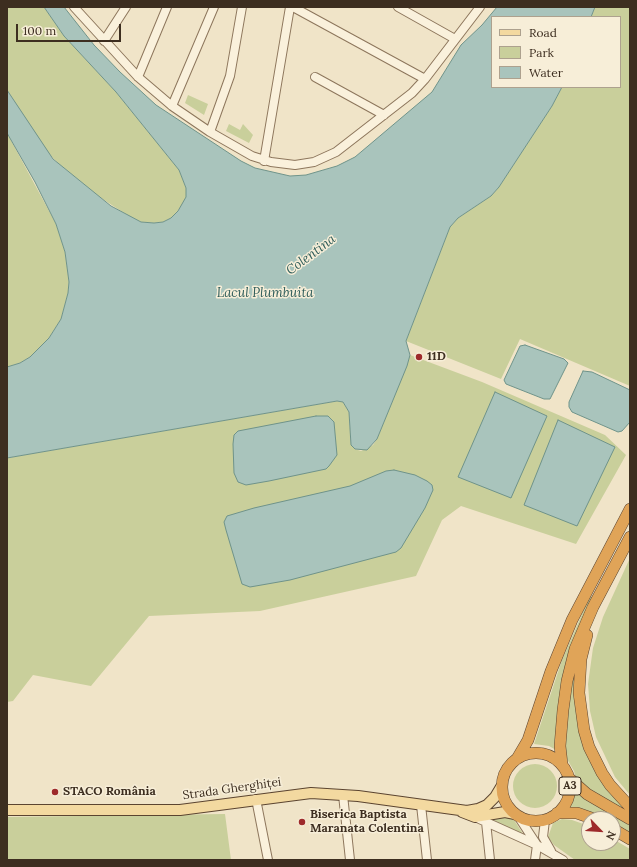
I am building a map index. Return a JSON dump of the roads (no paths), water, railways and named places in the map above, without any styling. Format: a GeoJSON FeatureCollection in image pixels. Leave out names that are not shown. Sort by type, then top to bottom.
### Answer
{"type":"FeatureCollection","features":[{"type":"Feature","properties":{"kind":"highway"},"geometry":{"type":"LineString","coordinates":[[545,820],[532,821],[516,815],[505,802],[501,787],[502,780],[508,767],[518,757],[528,740],[561,647],[611,544],[630,509]]}},
{"type":"Feature","properties":{"kind":"highway","name":"A3"},"geometry":{"type":"LineString","coordinates":[[562,764],[561,729],[569,673],[580,637],[603,588],[630,537]]}},
{"type":"Feature","properties":{"kind":"highway"},"geometry":{"type":"LineString","coordinates":[[603,588],[588,630],[581,659],[579,693],[581,712],[584,730],[594,758],[610,785],[630,807]]}},
{"type":"Feature","properties":{"kind":"highway","name":"A3"},"geometry":{"type":"LineString","coordinates":[[518,757],[532,752],[540,752],[552,756],[562,764],[569,778],[587,794],[630,819]]}},
{"type":"Feature","properties":{"kind":"highway","name":"A3"},"geometry":{"type":"LineString","coordinates":[[545,820],[563,808],[569,794],[569,778]]}},
{"type":"Feature","properties":{"kind":"highway"},"geometry":{"type":"LineString","coordinates":[[557,813],[581,815]]}},
{"type":"Feature","properties":{"kind":"highway"},"geometry":{"type":"LineString","coordinates":[[621,834],[630,839]]}},
{"type":"Feature","properties":{"kind":"main road","name":"Strada Gherghiței"},"geometry":{"type":"LineString","coordinates":[[459,811],[481,808],[495,797],[501,787]]}},
{"type":"Feature","properties":{"kind":"main road","name":"Strada Gherghiței"},"geometry":{"type":"LineString","coordinates":[[7,810],[172,810],[301,793],[343,795],[421,805],[459,811],[475,817]]}},
{"type":"Feature","properties":{"kind":"main road"},"geometry":{"type":"LineString","coordinates":[[475,817],[505,812],[516,815]]}},
{"type":"Feature","properties":{"kind":"street"},"geometry":{"type":"LineString","coordinates":[[104,41],[126,7]]}},
{"type":"Feature","properties":{"kind":"street"},"geometry":{"type":"LineString","coordinates":[[138,76],[167,7]]}},
{"type":"Feature","properties":{"kind":"street"},"geometry":{"type":"LineString","coordinates":[[172,106],[214,7]]}},
{"type":"Feature","properties":{"kind":"street"},"geometry":{"type":"LineString","coordinates":[[210,132],[230,76],[242,7]]}},
{"type":"Feature","properties":{"kind":"street"},"geometry":{"type":"LineString","coordinates":[[264,160],[292,7],[425,79]]}},
{"type":"Feature","properties":{"kind":"street"},"geometry":{"type":"LineString","coordinates":[[398,7],[455,39]]}},
{"type":"Feature","properties":{"kind":"street"},"geometry":{"type":"LineString","coordinates":[[77,8],[104,41],[138,76],[172,106],[241,151],[264,160],[295,165],[322,159],[344,146],[384,115],[425,79],[480,7]]}},
{"type":"Feature","properties":{"kind":"street"},"geometry":{"type":"LineString","coordinates":[[315,77],[384,115]]}},
{"type":"Feature","properties":{"kind":"street"},"geometry":{"type":"LineString","coordinates":[[343,795],[350,860]]}},
{"type":"Feature","properties":{"kind":"street"},"geometry":{"type":"LineString","coordinates":[[256,799],[268,860]]}},
{"type":"Feature","properties":{"kind":"street"},"geometry":{"type":"LineString","coordinates":[[421,805],[427,860]]}},
{"type":"Feature","properties":{"kind":"street","name":"Strada Gherghiței"},"geometry":{"type":"LineString","coordinates":[[516,815],[537,845]]}},
{"type":"Feature","properties":{"kind":"street","name":"Strada Gherghiței"},"geometry":{"type":"LineString","coordinates":[[475,817],[537,845],[563,860]]}},
{"type":"Feature","properties":{"kind":"street","name":"Strada Gherghiței"},"geometry":{"type":"LineString","coordinates":[[545,820],[543,831],[544,840],[554,854]]}},
{"type":"Feature","properties":{"kind":"street"},"geometry":{"type":"LineString","coordinates":[[486,822],[490,860]]}},
{"type":"Feature","properties":{"kind":"street"},"geometry":{"type":"LineString","coordinates":[[535,860],[537,845]]}},
{"type":"Feature","properties":{"kind":"water","name":"Lacul Plumbuita"},"geometry":{"type":"Polygon","coordinates":[[[44,7],[64,7],[94,45],[120,72],[156,105],[241,161],[255,168],[290,176],[306,175],[337,166],[355,157],[432,92],[461,45],[482,25],[497,7],[595,7],[591,16],[491,16],[491,88],[561,88],[552,106],[499,187],[491,196],[458,218],[450,227],[406,341],[410,355],[407,366],[377,439],[367,450],[355,449],[351,445],[349,412],[343,402],[337,401],[7,458],[7,367],[20,363],[30,357],[49,338],[61,319],[68,293],[69,282],[65,252],[56,224],[35,182],[7,133],[7,90],[53,159],[111,206],[141,222],[163,222],[171,218],[178,211],[186,197],[186,188],[179,170],[116,92],[64,36],[44,7]]]}},
{"type":"Feature","properties":{"kind":"water"},"geometry":{"type":"Polygon","coordinates":[[[525,345],[564,359],[568,363],[550,399],[544,399],[506,384],[504,380],[520,346],[525,345]]]}},
{"type":"Feature","properties":{"kind":"water"},"geometry":{"type":"Polygon","coordinates":[[[583,371],[592,372],[630,390],[630,422],[622,431],[618,432],[572,412],[569,407],[569,402],[583,371]]]}},
{"type":"Feature","properties":{"kind":"water"},"geometry":{"type":"Polygon","coordinates":[[[495,392],[547,416],[511,498],[458,477],[495,392]]]}},
{"type":"Feature","properties":{"kind":"water"},"geometry":{"type":"Polygon","coordinates":[[[316,416],[328,416],[334,422],[337,455],[326,469],[246,485],[238,482],[234,473],[233,444],[234,435],[238,431],[316,416]]]}},
{"type":"Feature","properties":{"kind":"water"},"geometry":{"type":"Polygon","coordinates":[[[558,420],[615,447],[577,526],[524,505],[558,420]]]}},
{"type":"Feature","properties":{"kind":"water"},"geometry":{"type":"Polygon","coordinates":[[[394,470],[415,475],[427,481],[432,485],[433,490],[425,508],[401,548],[396,552],[290,580],[250,587],[242,584],[224,522],[227,516],[254,508],[350,486],[386,471],[394,470]]]}},
{"type":"Feature","properties":{"kind":"place","name":"11D"},"geometry":{"type":"Point","coordinates":[419,357]}},
{"type":"Feature","properties":{"kind":"place","name":"STACO România"},"geometry":{"type":"Point","coordinates":[55,792]}},
{"type":"Feature","properties":{"kind":"place","name":"Biserica Baptista Maranata Colentina"},"geometry":{"type":"Point","coordinates":[302,822]}},
{"type":"Feature","properties":{"kind":"water label","name":"Colentina"},"geometry":{"type":"Point","coordinates":[311,255]}}]}
